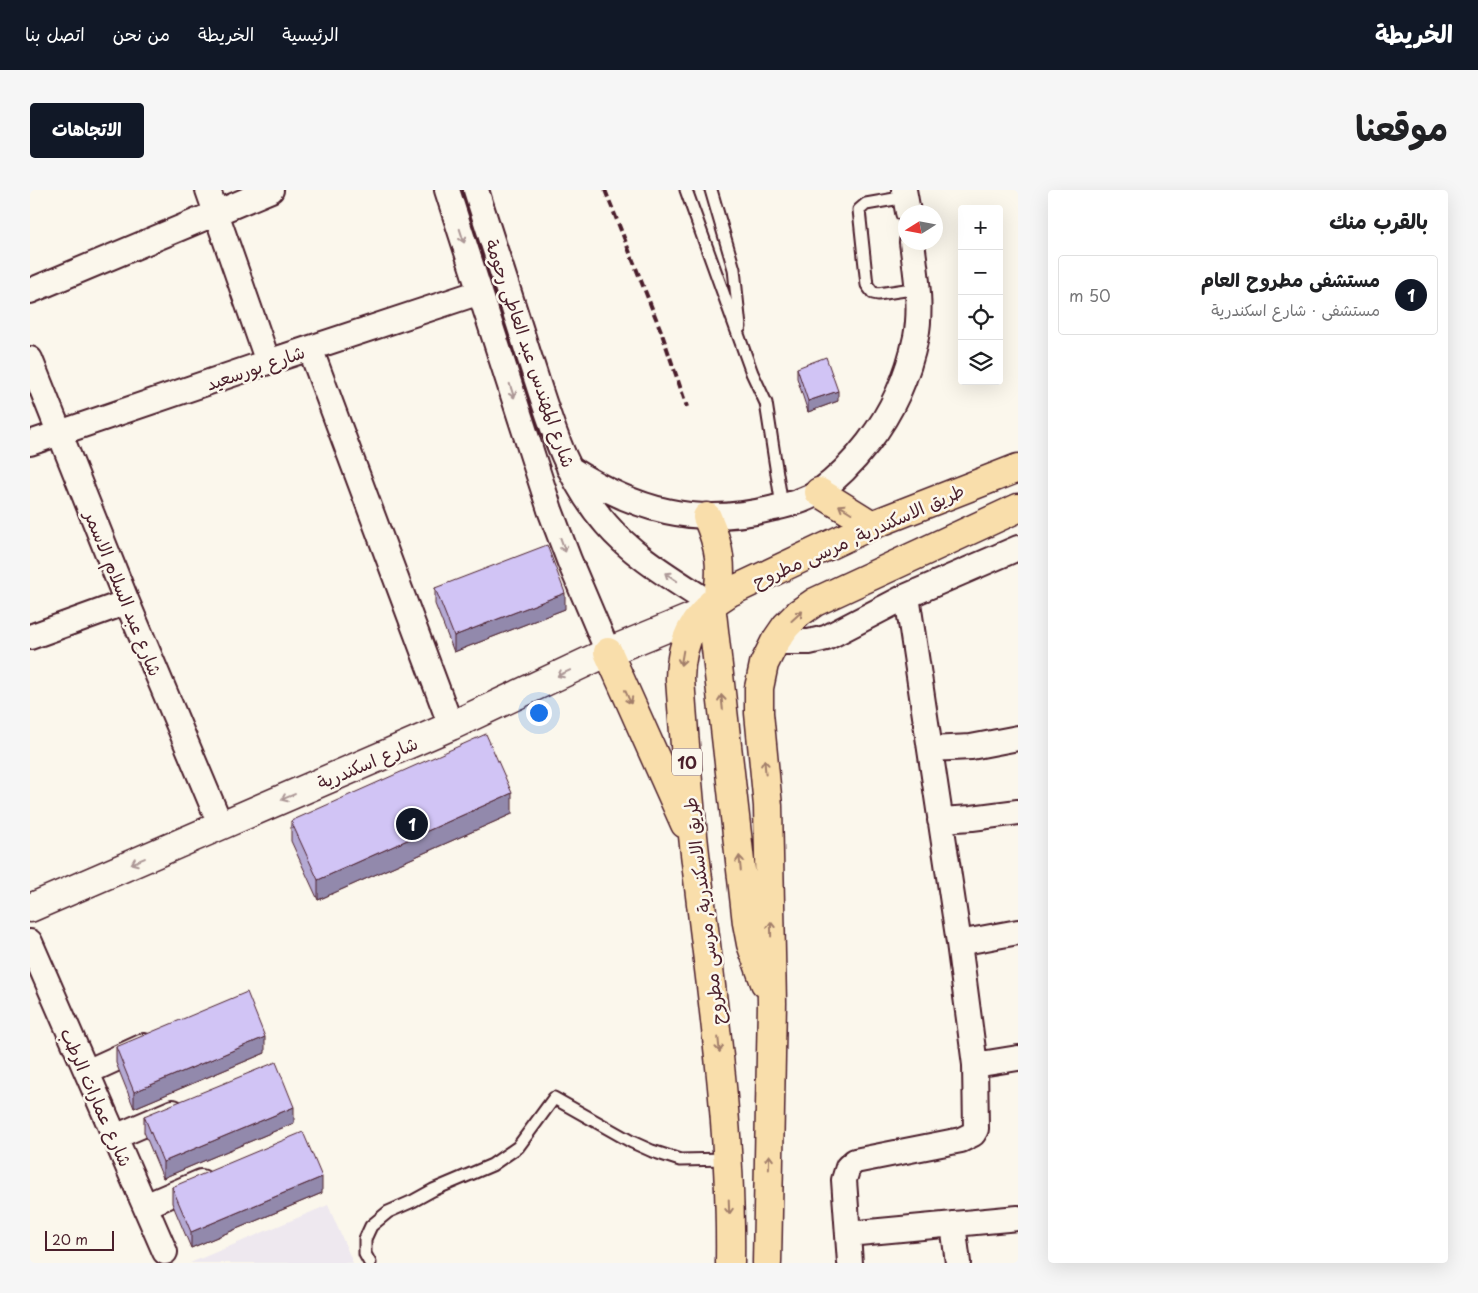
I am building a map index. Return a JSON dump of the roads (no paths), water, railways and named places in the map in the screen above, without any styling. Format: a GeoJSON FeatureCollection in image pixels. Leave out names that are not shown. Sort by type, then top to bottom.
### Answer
{"type":"FeatureCollection","features":[{"type":"Feature","properties":{"kind":"main road","name":"طريق الاسكندرية, مرسى مطروح"},"geometry":{"type":"LineString","coordinates":[[730,1263],[727,1159],[721,1063],[694,844],[680,679],[680,661],[684,644],[692,627],[710,605],[730,592],[872,525],[1018,468]]}},
{"type":"Feature","properties":{"kind":"main road"},"geometry":{"type":"LineString","coordinates":[[819,492],[872,525]]}},
{"type":"Feature","properties":{"kind":"main road"},"geometry":{"type":"LineString","coordinates":[[767,1263],[772,1003],[768,806],[759,712],[759,688],[764,664],[775,642],[786,626],[799,613],[815,602],[1018,508]]}},
{"type":"Feature","properties":{"kind":"main road"},"geometry":{"type":"LineString","coordinates":[[707,517],[716,537],[720,558],[721,580],[710,605],[747,923],[756,959],[772,1003]]}},
{"type":"Feature","properties":{"kind":"main road"},"geometry":{"type":"LineString","coordinates":[[608,652],[694,844]]}},
{"type":"Feature","properties":{"kind":"street"},"geometry":{"type":"LineString","coordinates":[[208,190],[268,362]]}},
{"type":"Feature","properties":{"kind":"street"},"geometry":{"type":"LineString","coordinates":[[30,291],[271,190]]}},
{"type":"Feature","properties":{"kind":"street","name":"شارع المهندس عبد العاطى رحومة"},"geometry":{"type":"LineString","coordinates":[[447,190],[550,510],[608,652]]}},
{"type":"Feature","properties":{"kind":"street","name":"شارع المهندس عبد العاطى رحومة"},"geometry":{"type":"LineString","coordinates":[[476,190],[558,443],[569,468],[592,507],[623,542],[710,605]]}},
{"type":"Feature","properties":{"kind":"street"},"geometry":{"type":"LineString","coordinates":[[569,468],[594,484],[621,497],[649,507],[678,514],[707,517],[758,512],[782,506],[819,492],[860,454],[883,424],[904,382],[916,336],[919,288],[913,250]]}},
{"type":"Feature","properties":{"kind":"street","name":"شارع بورسعيد"},"geometry":{"type":"LineString","coordinates":[[30,443],[480,292]]}},
{"type":"Feature","properties":{"kind":"street"},"geometry":{"type":"LineString","coordinates":[[310,348],[451,726]]}},
{"type":"Feature","properties":{"kind":"street","name":"شارع عبد السلام الاسمر"},"geometry":{"type":"LineString","coordinates":[[30,359],[127,602],[221,826]]}},
{"type":"Feature","properties":{"kind":"street"},"geometry":{"type":"LineString","coordinates":[[775,642],[809,642],[826,638],[907,596],[1018,548]]}},
{"type":"Feature","properties":{"kind":"street"},"geometry":{"type":"LineString","coordinates":[[850,1263],[844,1180],[848,1167],[855,1161],[961,1140],[973,1134],[976,1129],[975,1065],[959,943],[907,596]]}},
{"type":"Feature","properties":{"kind":"street"},"geometry":{"type":"LineString","coordinates":[[30,637],[127,602]]}},
{"type":"Feature","properties":{"kind":"street","name":"شارع اسكندرية"},"geometry":{"type":"LineString","coordinates":[[30,908],[451,726],[710,605]]}},
{"type":"Feature","properties":{"kind":"street"},"geometry":{"type":"LineString","coordinates":[[930,749],[1016,746]]}},
{"type":"Feature","properties":{"kind":"street"},"geometry":{"type":"LineString","coordinates":[[940,820],[1018,812]]}},
{"type":"Feature","properties":{"kind":"street"},"geometry":{"type":"LineString","coordinates":[[959,943],[1018,932]]}},
{"type":"Feature","properties":{"kind":"street","name":"شارع عمارات الرطب"},"geometry":{"type":"LineString","coordinates":[[30,942],[165,1252]]}},
{"type":"Feature","properties":{"kind":"street"},"geometry":{"type":"LineString","coordinates":[[87,1072],[166,1036]]}},
{"type":"Feature","properties":{"kind":"street"},"geometry":{"type":"LineString","coordinates":[[975,1065],[1018,1058]]}},
{"type":"Feature","properties":{"kind":"street"},"geometry":{"type":"LineString","coordinates":[[115,1137],[196,1103]]}},
{"type":"Feature","properties":{"kind":"street"},"geometry":{"type":"LineString","coordinates":[[144,1206],[218,1176]]}},
{"type":"Feature","properties":{"kind":"street"},"geometry":{"type":"LineString","coordinates":[[848,1234],[1018,1218]]}},
{"type":"Feature","properties":{"kind":"street"},"geometry":{"type":"LineString","coordinates":[[953,1224],[958,1263]]}},
{"type":"Feature","properties":{"kind":"lane"},"geometry":{"type":"LineString","coordinates":[[686,190],[752,373],[766,403],[782,506]]}},
{"type":"Feature","properties":{"kind":"lane"},"geometry":{"type":"LineString","coordinates":[[711,190],[734,269],[741,341]]}},
{"type":"Feature","properties":{"kind":"lane"},"geometry":{"type":"LineString","coordinates":[[906,200],[866,204],[859,210],[867,285],[873,293],[878,294],[919,288]]}},
{"type":"Feature","properties":{"kind":"lane"},"geometry":{"type":"LineString","coordinates":[[370,1263],[365,1254],[365,1239],[371,1226],[388,1212],[433,1190],[492,1165],[518,1147],[554,1098],[632,1142],[652,1151],[680,1160],[727,1159]]}},
{"type":"Feature","properties":{"kind":"railway"},"geometry":{"type":"LineString","coordinates":[[605,190],[661,331],[687,407]]}},
{"type":"Feature","properties":{"kind":"place","name":"مستشفى مطروح العام"},"geometry":{"type":"Point","coordinates":[412,824]}}]}
